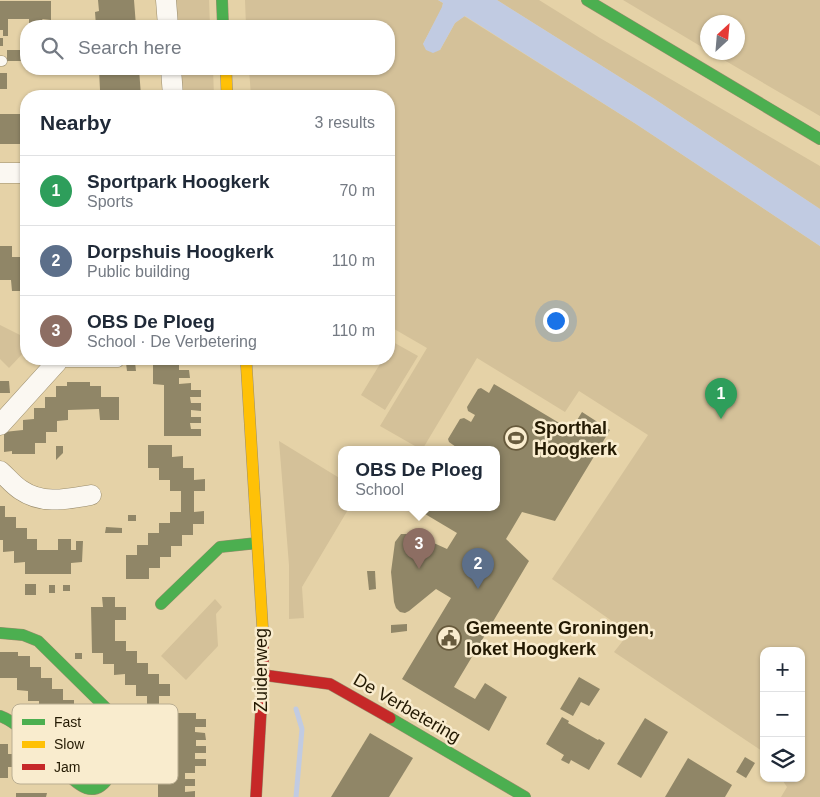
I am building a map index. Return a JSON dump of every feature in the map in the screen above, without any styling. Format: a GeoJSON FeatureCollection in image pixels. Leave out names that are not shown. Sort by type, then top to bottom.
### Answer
{"type":"FeatureCollection","features":[{"type":"Feature","properties":{"kind":"street"},"geometry":{"type":"LineString","coordinates":[[166,0],[168,20]]}},
{"type":"Feature","properties":{"kind":"street"},"geometry":{"type":"LineString","coordinates":[[222,0],[223,20]]}},
{"type":"Feature","properties":{"kind":"street"},"geometry":{"type":"LineString","coordinates":[[586,0],[820,139]]}},
{"type":"Feature","properties":{"kind":"street"},"geometry":{"type":"LineString","coordinates":[[171,75],[173,90]]}},
{"type":"Feature","properties":{"kind":"street"},"geometry":{"type":"LineString","coordinates":[[226,75],[227,90]]}},
{"type":"Feature","properties":{"kind":"street"},"geometry":{"type":"LineString","coordinates":[[0,173],[20,173]]}},
{"type":"Feature","properties":{"kind":"street"},"geometry":{"type":"LineString","coordinates":[[0,425],[64,365]]}},
{"type":"Feature","properties":{"kind":"street","name":"Zuiderweg"},"geometry":{"type":"LineString","coordinates":[[246,365],[263,675],[256,797]]}},
{"type":"Feature","properties":{"kind":"street"},"geometry":{"type":"LineString","coordinates":[[0,471],[21,490],[36,497],[52,501],[91,495]]}},
{"type":"Feature","properties":{"kind":"street"},"geometry":{"type":"LineString","coordinates":[[161,604],[220,547],[257,543]]}},
{"type":"Feature","properties":{"kind":"street"},"geometry":{"type":"LineString","coordinates":[[0,633],[19,632],[38,641],[101,704]]}},
{"type":"Feature","properties":{"kind":"street","name":"De Verbetering"},"geometry":{"type":"LineString","coordinates":[[263,675],[330,684],[525,797]]}},
{"type":"Feature","properties":{"kind":"street"},"geometry":{"type":"LineString","coordinates":[[0,716],[12,722]]}},
{"type":"Feature","properties":{"kind":"street"},"geometry":{"type":"LineString","coordinates":[[80,784],[92,790],[103,784]]}},
{"type":"Feature","properties":{"kind":"shaded area"},"geometry":{"type":"Polygon","coordinates":[[[172,0],[209,0],[210,20],[173,20],[172,0]]]}},
{"type":"Feature","properties":{"kind":"shaded area"},"geometry":{"type":"Polygon","coordinates":[[[245,0],[438,0],[443,3],[442,8],[423,44],[440,50],[455,23],[464,16],[636,124],[820,246],[820,797],[781,797],[787,787],[784,782],[805,782],[805,647],[760,647],[760,750],[614,652],[629,633],[552,579],[648,435],[579,391],[565,412],[477,358],[424,446],[415,446],[380,426],[427,348],[395,329],[395,90],[251,90],[249,75],[395,75],[395,20],[246,20],[245,0]]]}},
{"type":"Feature","properties":{"kind":"shaded area"},"geometry":{"type":"Polygon","coordinates":[[[497,0],[539,0],[600,38],[820,166],[820,209],[653,98],[497,0]]]}},
{"type":"Feature","properties":{"kind":"shaded area"},"geometry":{"type":"Polygon","coordinates":[[[623,0],[820,0],[820,116],[724,60],[745,60],[745,15],[700,15],[700,46],[623,0]]]}},
{"type":"Feature","properties":{"kind":"shaded area"},"geometry":{"type":"Polygon","coordinates":[[[176,75],[213,75],[214,90],[178,90],[176,75]]]}},
{"type":"Feature","properties":{"kind":"shaded area"},"geometry":{"type":"Polygon","coordinates":[[[0,325],[20,335],[20,356],[9,368],[0,359],[0,325]]]}},
{"type":"Feature","properties":{"kind":"shaded area"},"geometry":{"type":"Polygon","coordinates":[[[395,343],[418,356],[385,410],[361,395],[379,365],[395,365],[395,343]]]}},
{"type":"Feature","properties":{"kind":"shaded area"},"geometry":{"type":"Polygon","coordinates":[[[279,441],[338,477],[338,511],[347,511],[302,587],[304,618],[289,619],[289,565],[279,441]]]}},
{"type":"Feature","properties":{"kind":"shaded area"},"geometry":{"type":"Polygon","coordinates":[[[215,599],[222,607],[216,614],[218,646],[186,680],[161,656],[215,599]]]}},
{"type":"Feature","properties":{"kind":"water"},"geometry":{"type":"Polygon","coordinates":[[[438,0],[497,0],[653,98],[820,209],[820,246],[636,124],[465,16],[455,23],[440,50],[433,53],[426,50],[423,44],[443,3],[438,0]]]}},
{"type":"Feature","properties":{"kind":"building"},"geometry":{"type":"Polygon","coordinates":[[[98,0],[134,0],[136,20],[96,20],[95,12],[99,11],[98,0]]]}},
{"type":"Feature","properties":{"kind":"building"},"geometry":{"type":"Polygon","coordinates":[[[0,1],[51,1],[51,20],[8,19],[8,36],[3,36],[3,30],[0,30],[0,1]]]}},
{"type":"Feature","properties":{"kind":"building"},"geometry":{"type":"Polygon","coordinates":[[[0,38],[3,38],[3,46],[0,46],[0,38]]]}},
{"type":"Feature","properties":{"kind":"building"},"geometry":{"type":"Polygon","coordinates":[[[7,50],[20,50],[20,61],[7,61],[7,50]]]}},
{"type":"Feature","properties":{"kind":"building"},"geometry":{"type":"Polygon","coordinates":[[[0,73],[7,73],[7,89],[0,89],[0,73]]]}},
{"type":"Feature","properties":{"kind":"building"},"geometry":{"type":"Polygon","coordinates":[[[99,75],[139,75],[141,90],[100,90],[99,75]]]}},
{"type":"Feature","properties":{"kind":"building"},"geometry":{"type":"Polygon","coordinates":[[[0,114],[20,114],[20,144],[0,144],[0,114]]]}},
{"type":"Feature","properties":{"kind":"building"},"geometry":{"type":"Polygon","coordinates":[[[0,246],[12,246],[12,257],[20,257],[20,291],[12,291],[11,280],[0,280],[0,246]]]}},
{"type":"Feature","properties":{"kind":"building"},"geometry":{"type":"Polygon","coordinates":[[[126,365],[135,365],[136,371],[127,371],[126,365]]]}},
{"type":"Feature","properties":{"kind":"building"},"geometry":{"type":"Polygon","coordinates":[[[153,365],[179,365],[179,370],[189,370],[190,378],[179,378],[179,384],[191,383],[191,390],[201,390],[201,397],[190,397],[191,403],[201,403],[201,411],[191,410],[191,417],[201,417],[201,423],[190,423],[191,429],[201,429],[201,436],[164,436],[164,385],[153,384],[153,365]]]}},
{"type":"Feature","properties":{"kind":"building"},"geometry":{"type":"Polygon","coordinates":[[[0,381],[9,381],[10,393],[0,393],[0,381]]]}},
{"type":"Feature","properties":{"kind":"building"},"geometry":{"type":"Polygon","coordinates":[[[67,382],[90,382],[90,386],[101,386],[101,397],[119,397],[119,420],[100,420],[99,409],[68,410],[68,420],[57,421],[57,432],[46,432],[46,443],[35,443],[35,454],[12,454],[12,451],[4,452],[4,432],[23,430],[23,420],[34,419],[34,408],[45,408],[45,397],[56,397],[56,386],[67,386],[67,382]]]}},
{"type":"Feature","properties":{"kind":"building"},"geometry":{"type":"Polygon","coordinates":[[[494,384],[571,430],[582,412],[610,430],[555,521],[522,512],[506,539],[529,561],[454,687],[475,699],[485,683],[507,697],[489,731],[402,679],[451,598],[436,589],[409,611],[405,613],[400,612],[394,602],[391,572],[395,542],[401,534],[425,539],[447,549],[457,533],[420,511],[500,511],[500,446],[455,446],[448,439],[460,419],[464,418],[471,422],[475,415],[468,411],[467,407],[478,389],[481,388],[489,393],[494,384]]]}},
{"type":"Feature","properties":{"kind":"building"},"geometry":{"type":"Polygon","coordinates":[[[148,445],[172,445],[172,457],[183,456],[183,468],[194,468],[194,480],[205,479],[205,491],[194,491],[194,512],[204,511],[204,524],[193,524],[193,535],[182,535],[182,546],[171,546],[171,557],[160,557],[160,568],[149,568],[149,579],[126,579],[126,555],[137,555],[137,545],[148,545],[148,533],[159,533],[159,523],[170,523],[170,512],[181,512],[181,491],[170,491],[170,480],[159,480],[159,468],[148,468],[148,445]]]}},
{"type":"Feature","properties":{"kind":"building"},"geometry":{"type":"Polygon","coordinates":[[[56,446],[63,446],[63,453],[56,460],[56,446]]]}},
{"type":"Feature","properties":{"kind":"building"},"geometry":{"type":"Polygon","coordinates":[[[0,506],[5,506],[5,517],[16,517],[16,528],[27,528],[27,539],[37,539],[37,550],[58,550],[58,539],[71,539],[71,550],[76,550],[76,541],[83,541],[82,562],[71,563],[71,574],[25,574],[25,562],[14,563],[14,551],[3,552],[3,540],[0,540],[0,506]]]}},
{"type":"Feature","properties":{"kind":"building"},"geometry":{"type":"Polygon","coordinates":[[[128,515],[136,515],[136,521],[128,521],[128,515]]]}},
{"type":"Feature","properties":{"kind":"building"},"geometry":{"type":"Polygon","coordinates":[[[106,527],[122,528],[122,533],[105,533],[106,527]]]}},
{"type":"Feature","properties":{"kind":"building"},"geometry":{"type":"Polygon","coordinates":[[[367,571],[375,571],[376,589],[369,590],[367,571]]]}},
{"type":"Feature","properties":{"kind":"building"},"geometry":{"type":"Polygon","coordinates":[[[25,584],[36,584],[36,595],[25,595],[25,584]]]}},
{"type":"Feature","properties":{"kind":"building"},"geometry":{"type":"Polygon","coordinates":[[[49,585],[55,585],[55,593],[49,593],[49,585]]]}},
{"type":"Feature","properties":{"kind":"building"},"geometry":{"type":"Polygon","coordinates":[[[63,585],[70,585],[70,591],[63,591],[63,585]]]}},
{"type":"Feature","properties":{"kind":"building"},"geometry":{"type":"Polygon","coordinates":[[[102,597],[115,597],[115,607],[126,607],[126,620],[115,620],[115,641],[126,641],[126,651],[137,651],[137,663],[148,663],[148,674],[159,674],[159,684],[170,684],[170,696],[159,696],[159,704],[147,704],[147,696],[136,696],[136,685],[125,685],[125,674],[114,675],[114,664],[103,664],[103,653],[92,653],[91,607],[103,607],[102,597]]]}},
{"type":"Feature","properties":{"kind":"building"},"geometry":{"type":"Polygon","coordinates":[[[407,624],[407,631],[391,633],[391,625],[407,624]]]}},
{"type":"Feature","properties":{"kind":"building"},"geometry":{"type":"Polygon","coordinates":[[[0,652],[18,652],[18,656],[30,656],[30,667],[41,667],[41,678],[52,678],[52,689],[63,689],[63,700],[74,700],[74,704],[39,704],[39,701],[28,701],[28,691],[17,690],[17,678],[0,678],[0,652]]]}},
{"type":"Feature","properties":{"kind":"building"},"geometry":{"type":"Polygon","coordinates":[[[75,653],[82,653],[82,659],[75,659],[75,653]]]}},
{"type":"Feature","properties":{"kind":"building"},"geometry":{"type":"Polygon","coordinates":[[[579,677],[600,689],[589,706],[581,702],[573,716],[560,709],[579,677]]]}},
{"type":"Feature","properties":{"kind":"building"},"geometry":{"type":"Polygon","coordinates":[[[178,713],[196,713],[196,719],[206,719],[206,727],[195,727],[195,732],[205,733],[206,740],[196,740],[196,746],[206,746],[206,753],[195,753],[195,759],[206,759],[206,766],[195,766],[195,773],[185,773],[185,779],[195,779],[195,786],[185,786],[185,792],[195,791],[195,797],[158,797],[158,784],[178,784],[178,713]]]}},
{"type":"Feature","properties":{"kind":"building"},"geometry":{"type":"Polygon","coordinates":[[[562,717],[569,721],[568,723],[605,743],[589,770],[571,760],[569,764],[561,760],[564,755],[546,744],[562,717]]]}},
{"type":"Feature","properties":{"kind":"building"},"geometry":{"type":"Polygon","coordinates":[[[645,718],[668,732],[641,778],[617,764],[645,718]]]}},
{"type":"Feature","properties":{"kind":"building"},"geometry":{"type":"Polygon","coordinates":[[[370,733],[413,758],[389,797],[331,797],[370,733]]]}},
{"type":"Feature","properties":{"kind":"building"},"geometry":{"type":"Polygon","coordinates":[[[0,744],[8,744],[8,754],[12,754],[12,767],[8,767],[8,778],[0,778],[0,744]]]}},
{"type":"Feature","properties":{"kind":"building"},"geometry":{"type":"Polygon","coordinates":[[[745,757],[755,763],[746,778],[736,772],[745,757]]]}},
{"type":"Feature","properties":{"kind":"building"},"geometry":{"type":"Polygon","coordinates":[[[688,758],[732,785],[725,797],[665,797],[688,758]]]}},
{"type":"Feature","properties":{"kind":"building"},"geometry":{"type":"Polygon","coordinates":[[[16,793],[47,793],[46,797],[16,797],[16,793]]]}},
{"type":"Feature","properties":{"kind":"waterway"},"geometry":{"type":"LineString","coordinates":[[296,709],[302,729],[296,797]]}},
{"type":"Feature","properties":{"kind":"traffic: fast"},"geometry":{"type":"LineString","coordinates":[[222,0],[223,20]]}},
{"type":"Feature","properties":{"kind":"traffic: fast"},"geometry":{"type":"LineString","coordinates":[[587,0],[820,139]]}},
{"type":"Feature","properties":{"kind":"traffic: fast"},"geometry":{"type":"LineString","coordinates":[[161,604],[220,547],[257,543]]}},
{"type":"Feature","properties":{"kind":"traffic: fast"},"geometry":{"type":"LineString","coordinates":[[0,633],[23,635],[38,641],[102,704]]}},
{"type":"Feature","properties":{"kind":"traffic: fast"},"geometry":{"type":"LineString","coordinates":[[0,716],[12,723]]}},
{"type":"Feature","properties":{"kind":"traffic: fast"},"geometry":{"type":"LineString","coordinates":[[390,718],[525,797]]}},
{"type":"Feature","properties":{"kind":"traffic: fast"},"geometry":{"type":"LineString","coordinates":[[79,784],[86,788],[94,789],[104,784]]}},
{"type":"Feature","properties":{"kind":"traffic: slow"},"geometry":{"type":"LineString","coordinates":[[226,75],[227,90]]}},
{"type":"Feature","properties":{"kind":"traffic: slow"},"geometry":{"type":"LineString","coordinates":[[246,365],[263,635]]}},
{"type":"Feature","properties":{"kind":"traffic: jam"},"geometry":{"type":"LineString","coordinates":[[256,797],[263,675],[263,635]]}},
{"type":"Feature","properties":{"kind":"traffic: jam"},"geometry":{"type":"LineString","coordinates":[[263,675],[330,684],[390,718]]}},
{"type":"Feature","properties":{"kind":"place","name":"Sportpark Hoogkerk"},"geometry":{"type":"Point","coordinates":[721,419]}},
{"type":"Feature","properties":{"kind":"place","name":"Sporthal Hoogkerk"},"geometry":{"type":"Point","coordinates":[516,438]}},
{"type":"Feature","properties":{"kind":"place","name":"OBS De Ploeg"},"geometry":{"type":"Point","coordinates":[419,569]}},
{"type":"Feature","properties":{"kind":"place","name":"Dorpshuis Hoogkerk"},"geometry":{"type":"Point","coordinates":[478,589]}},
{"type":"Feature","properties":{"kind":"place","name":"Gemeente Groningen, loket Hoogkerk"},"geometry":{"type":"Point","coordinates":[449,638]}}]}
